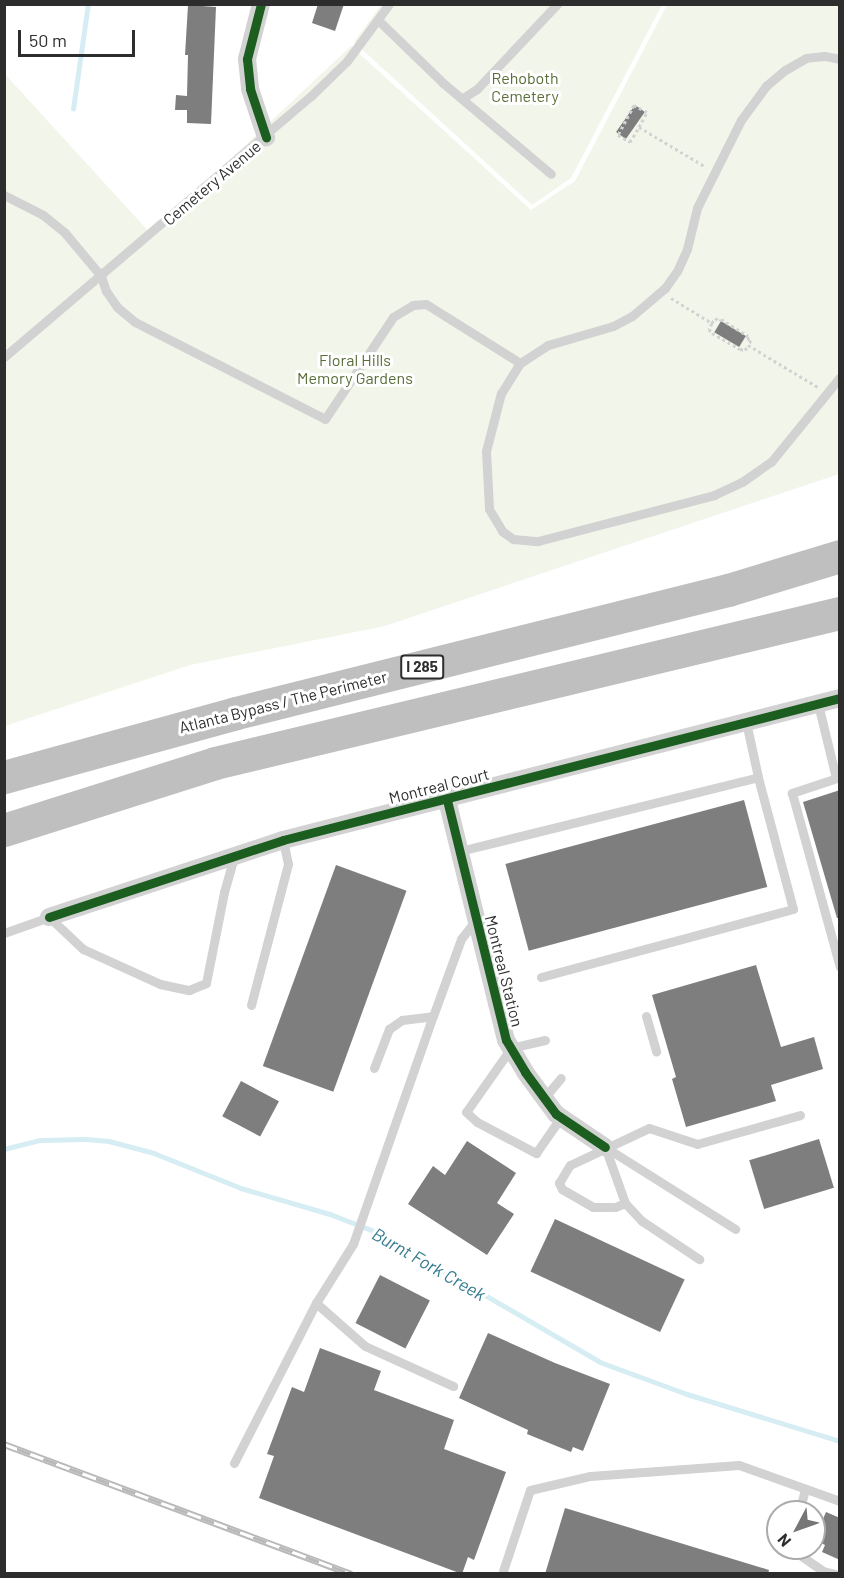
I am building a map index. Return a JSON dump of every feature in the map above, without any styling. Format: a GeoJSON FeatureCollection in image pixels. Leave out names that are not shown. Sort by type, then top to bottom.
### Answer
{"type":"FeatureCollection","features":[{"type":"Feature","properties":{"kind":"highway","name":"Atlanta Bypass / The Perimeter"},"geometry":{"type":"LineString","coordinates":[[4,777],[236,713],[728,590],[840,556]]}},
{"type":"Feature","properties":{"kind":"highway"},"geometry":{"type":"LineString","coordinates":[[4,830],[215,764],[840,613]]}},
{"type":"Feature","properties":{"kind":"street"},"geometry":{"type":"LineString","coordinates":[[261,4],[247,59],[250,89],[266,137]]}},
{"type":"Feature","properties":{"kind":"street","name":"Montreal Court"},"geometry":{"type":"LineString","coordinates":[[49,917],[283,840],[840,698]]}},
{"type":"Feature","properties":{"kind":"street","name":"Montreal Station"},"geometry":{"type":"LineString","coordinates":[[447,800],[506,1040],[544,1098],[561,1117],[605,1147]]}},
{"type":"Feature","properties":{"kind":"lane","name":"Cemetery Avenue"},"geometry":{"type":"LineString","coordinates":[[4,357],[266,137],[348,61],[389,4]]}},
{"type":"Feature","properties":{"kind":"lane"},"geometry":{"type":"LineString","coordinates":[[463,98],[477,89],[557,4]]}},
{"type":"Feature","properties":{"kind":"lane"},"geometry":{"type":"LineString","coordinates":[[378,20],[443,83],[551,174]]}},
{"type":"Feature","properties":{"kind":"lane"},"geometry":{"type":"LineString","coordinates":[[840,59],[824,56],[806,58],[766,86],[741,120],[697,208],[687,249],[677,271],[661,292],[632,316],[613,326],[548,345],[520,363],[501,393],[486,451],[489,509],[501,531],[513,539],[538,541],[714,495],[742,482],[771,462],[840,378]]}},
{"type":"Feature","properties":{"kind":"lane"},"geometry":{"type":"LineString","coordinates":[[4,195],[43,215],[65,233],[101,276],[106,291],[117,307],[135,322],[325,419],[393,317],[413,305],[426,304],[520,363]]}},
{"type":"Feature","properties":{"kind":"lane"},"geometry":{"type":"LineString","coordinates":[[818,704],[838,778],[792,793],[840,967]]}},
{"type":"Feature","properties":{"kind":"lane"},"geometry":{"type":"LineString","coordinates":[[541,977],[793,909],[746,722]]}},
{"type":"Feature","properties":{"kind":"lane"},"geometry":{"type":"LineString","coordinates":[[459,851],[758,777]]}},
{"type":"Feature","properties":{"kind":"lane"},"geometry":{"type":"LineString","coordinates":[[251,1005],[288,864],[283,840]]}},
{"type":"Feature","properties":{"kind":"lane"},"geometry":{"type":"LineString","coordinates":[[4,933],[49,917],[84,949],[160,984],[189,990],[206,983],[224,892],[234,858]]}},
{"type":"Feature","properties":{"kind":"lane"},"geometry":{"type":"LineString","coordinates":[[234,1462],[316,1303],[355,1239],[461,939],[476,920]]}},
{"type":"Feature","properties":{"kind":"lane"},"geometry":{"type":"LineString","coordinates":[[374,1068],[389,1029],[402,1020],[433,1016]]}},
{"type":"Feature","properties":{"kind":"lane"},"geometry":{"type":"LineString","coordinates":[[646,1016],[656,1052]]}},
{"type":"Feature","properties":{"kind":"lane"},"geometry":{"type":"LineString","coordinates":[[545,1040],[511,1048],[466,1112],[477,1122],[536,1154],[561,1117]]}},
{"type":"Feature","properties":{"kind":"lane"},"geometry":{"type":"LineString","coordinates":[[544,1098],[561,1078]]}},
{"type":"Feature","properties":{"kind":"lane"},"geometry":{"type":"LineString","coordinates":[[625,1203],[615,1207],[593,1207],[562,1189],[559,1183],[570,1165],[649,1128],[697,1144],[800,1115]]}},
{"type":"Feature","properties":{"kind":"lane"},"geometry":{"type":"LineString","coordinates":[[605,1147],[625,1203],[642,1221],[699,1259]]}},
{"type":"Feature","properties":{"kind":"lane"},"geometry":{"type":"LineString","coordinates":[[605,1147],[735,1229]]}},
{"type":"Feature","properties":{"kind":"lane"},"geometry":{"type":"LineString","coordinates":[[316,1303],[365,1346],[453,1386]]}},
{"type":"Feature","properties":{"kind":"lane"},"geometry":{"type":"LineString","coordinates":[[503,1571],[530,1490],[590,1476],[739,1465],[840,1501]]}},
{"type":"Feature","properties":{"kind":"lane"},"geometry":{"type":"LineString","coordinates":[[803,1500],[806,1489]]}},
{"type":"Feature","properties":{"kind":"lane"},"geometry":{"type":"LineString","coordinates":[[807,1560],[823,1571],[835,1574]]}},
{"type":"Feature","properties":{"kind":"path"},"geometry":{"type":"LineString","coordinates":[[634,105],[647,112],[639,127],[630,142],[618,135],[634,105]]}},
{"type":"Feature","properties":{"kind":"path"},"geometry":{"type":"LineString","coordinates":[[639,127],[715,172]]}},
{"type":"Feature","properties":{"kind":"path"},"geometry":{"type":"LineString","coordinates":[[661,292],[712,323]]}},
{"type":"Feature","properties":{"kind":"path"},"geometry":{"type":"LineString","coordinates":[[715,318],[720,321],[721,319],[748,336],[747,338],[751,340],[748,345],[745,350],[740,350],[712,333],[709,329],[715,318]]}},
{"type":"Feature","properties":{"kind":"path"},"geometry":{"type":"LineString","coordinates":[[748,345],[827,393]]}},
{"type":"Feature","properties":{"kind":"green space","name":"Rehoboth Cemetery"},"geometry":{"type":"Polygon","coordinates":[[[381,5],[662,5],[571,178],[532,205],[354,42],[381,5]]]}},
{"type":"Feature","properties":{"kind":"green space","name":"Floral Hills Memory Gardens"},"geometry":{"type":"Polygon","coordinates":[[[667,5],[839,5],[839,474],[385,626],[190,665],[5,726],[4,73],[151,234],[351,46],[531,210],[575,181],[667,5]]]}},
{"type":"Feature","properties":{"kind":"building"},"geometry":{"type":"Polygon","coordinates":[[[318,4],[344,4],[335,31],[312,23],[318,4]]]}},
{"type":"Feature","properties":{"kind":"building"},"geometry":{"type":"Polygon","coordinates":[[[188,5],[216,7],[211,124],[187,123],[187,110],[175,110],[176,95],[187,96],[188,55],[185,55],[188,5]]]}},
{"type":"Feature","properties":{"kind":"building"},"geometry":{"type":"Polygon","coordinates":[[[635,105],[645,112],[626,139],[616,132],[635,105]]]}},
{"type":"Feature","properties":{"kind":"building"},"geometry":{"type":"Polygon","coordinates":[[[721,321],[746,336],[739,347],[714,332],[721,321]]]}},
{"type":"Feature","properties":{"kind":"building"},"geometry":{"type":"Polygon","coordinates":[[[840,790],[840,918],[837,918],[803,802],[840,790]]]}},
{"type":"Feature","properties":{"kind":"building"},"geometry":{"type":"Polygon","coordinates":[[[744,800],[767,887],[529,951],[505,864],[744,800]]]}},
{"type":"Feature","properties":{"kind":"building"},"geometry":{"type":"Polygon","coordinates":[[[336,865],[406,891],[333,1092],[263,1066],[336,865]]]}},
{"type":"Feature","properties":{"kind":"building"},"geometry":{"type":"Polygon","coordinates":[[[756,965],[781,1047],[814,1037],[823,1069],[771,1085],[776,1101],[686,1127],[672,1079],[676,1077],[652,995],[756,965]]]}},
{"type":"Feature","properties":{"kind":"building"},"geometry":{"type":"Polygon","coordinates":[[[241,1081],[279,1101],[260,1137],[222,1116],[241,1081]]]}},
{"type":"Feature","properties":{"kind":"building"},"geometry":{"type":"Polygon","coordinates":[[[819,1139],[834,1188],[764,1209],[749,1160],[819,1139]]]}},
{"type":"Feature","properties":{"kind":"building"},"geometry":{"type":"Polygon","coordinates":[[[467,1141],[516,1173],[497,1203],[514,1214],[487,1255],[408,1204],[433,1166],[445,1175],[467,1141]]]}},
{"type":"Feature","properties":{"kind":"building"},"geometry":{"type":"Polygon","coordinates":[[[555,1219],[685,1279],[660,1332],[530,1272],[555,1219]]]}},
{"type":"Feature","properties":{"kind":"building"},"geometry":{"type":"Polygon","coordinates":[[[380,1275],[430,1300],[405,1349],[355,1323],[380,1275]]]}},
{"type":"Feature","properties":{"kind":"building"},"geometry":{"type":"Polygon","coordinates":[[[488,1333],[555,1363],[610,1384],[583,1451],[573,1447],[571,1452],[527,1434],[528,1430],[459,1398],[488,1333]]]}},
{"type":"Feature","properties":{"kind":"building"},"geometry":{"type":"Polygon","coordinates":[[[320,1348],[381,1371],[374,1390],[454,1420],[444,1449],[506,1472],[474,1560],[468,1557],[462,1574],[259,1498],[274,1456],[267,1454],[292,1387],[304,1392],[320,1348]]]}},
{"type":"Feature","properties":{"kind":"building"},"geometry":{"type":"Polygon","coordinates":[[[565,1508],[769,1570],[768,1574],[545,1574],[565,1508]]]}},
{"type":"Feature","properties":{"kind":"building"},"geometry":{"type":"Polygon","coordinates":[[[826,1512],[840,1518],[840,1560],[826,1554],[826,1512]]]}},
{"type":"Feature","properties":{"kind":"waterway"},"geometry":{"type":"LineString","coordinates":[[73,109],[88,4]]}},
{"type":"Feature","properties":{"kind":"waterway","name":"Burnt Fork Creek"},"geometry":{"type":"LineString","coordinates":[[4,1149],[40,1140],[109,1141],[154,1153],[241,1188],[330,1214],[377,1232],[600,1362],[687,1394],[840,1441]]}},
{"type":"Feature","properties":{"kind":"railway"},"geometry":{"type":"LineString","coordinates":[[4,1444],[352,1574]]}},
{"type":"Feature","properties":{"kind":"cycle path"},"geometry":{"type":"LineString","coordinates":[[261,4],[247,59],[250,89],[266,137]]}},
{"type":"Feature","properties":{"kind":"cycle path"},"geometry":{"type":"LineString","coordinates":[[49,917],[283,840],[840,698]]}},
{"type":"Feature","properties":{"kind":"cycle path"},"geometry":{"type":"LineString","coordinates":[[447,800],[506,1040],[525,1072],[556,1114],[605,1147]]}}]}
